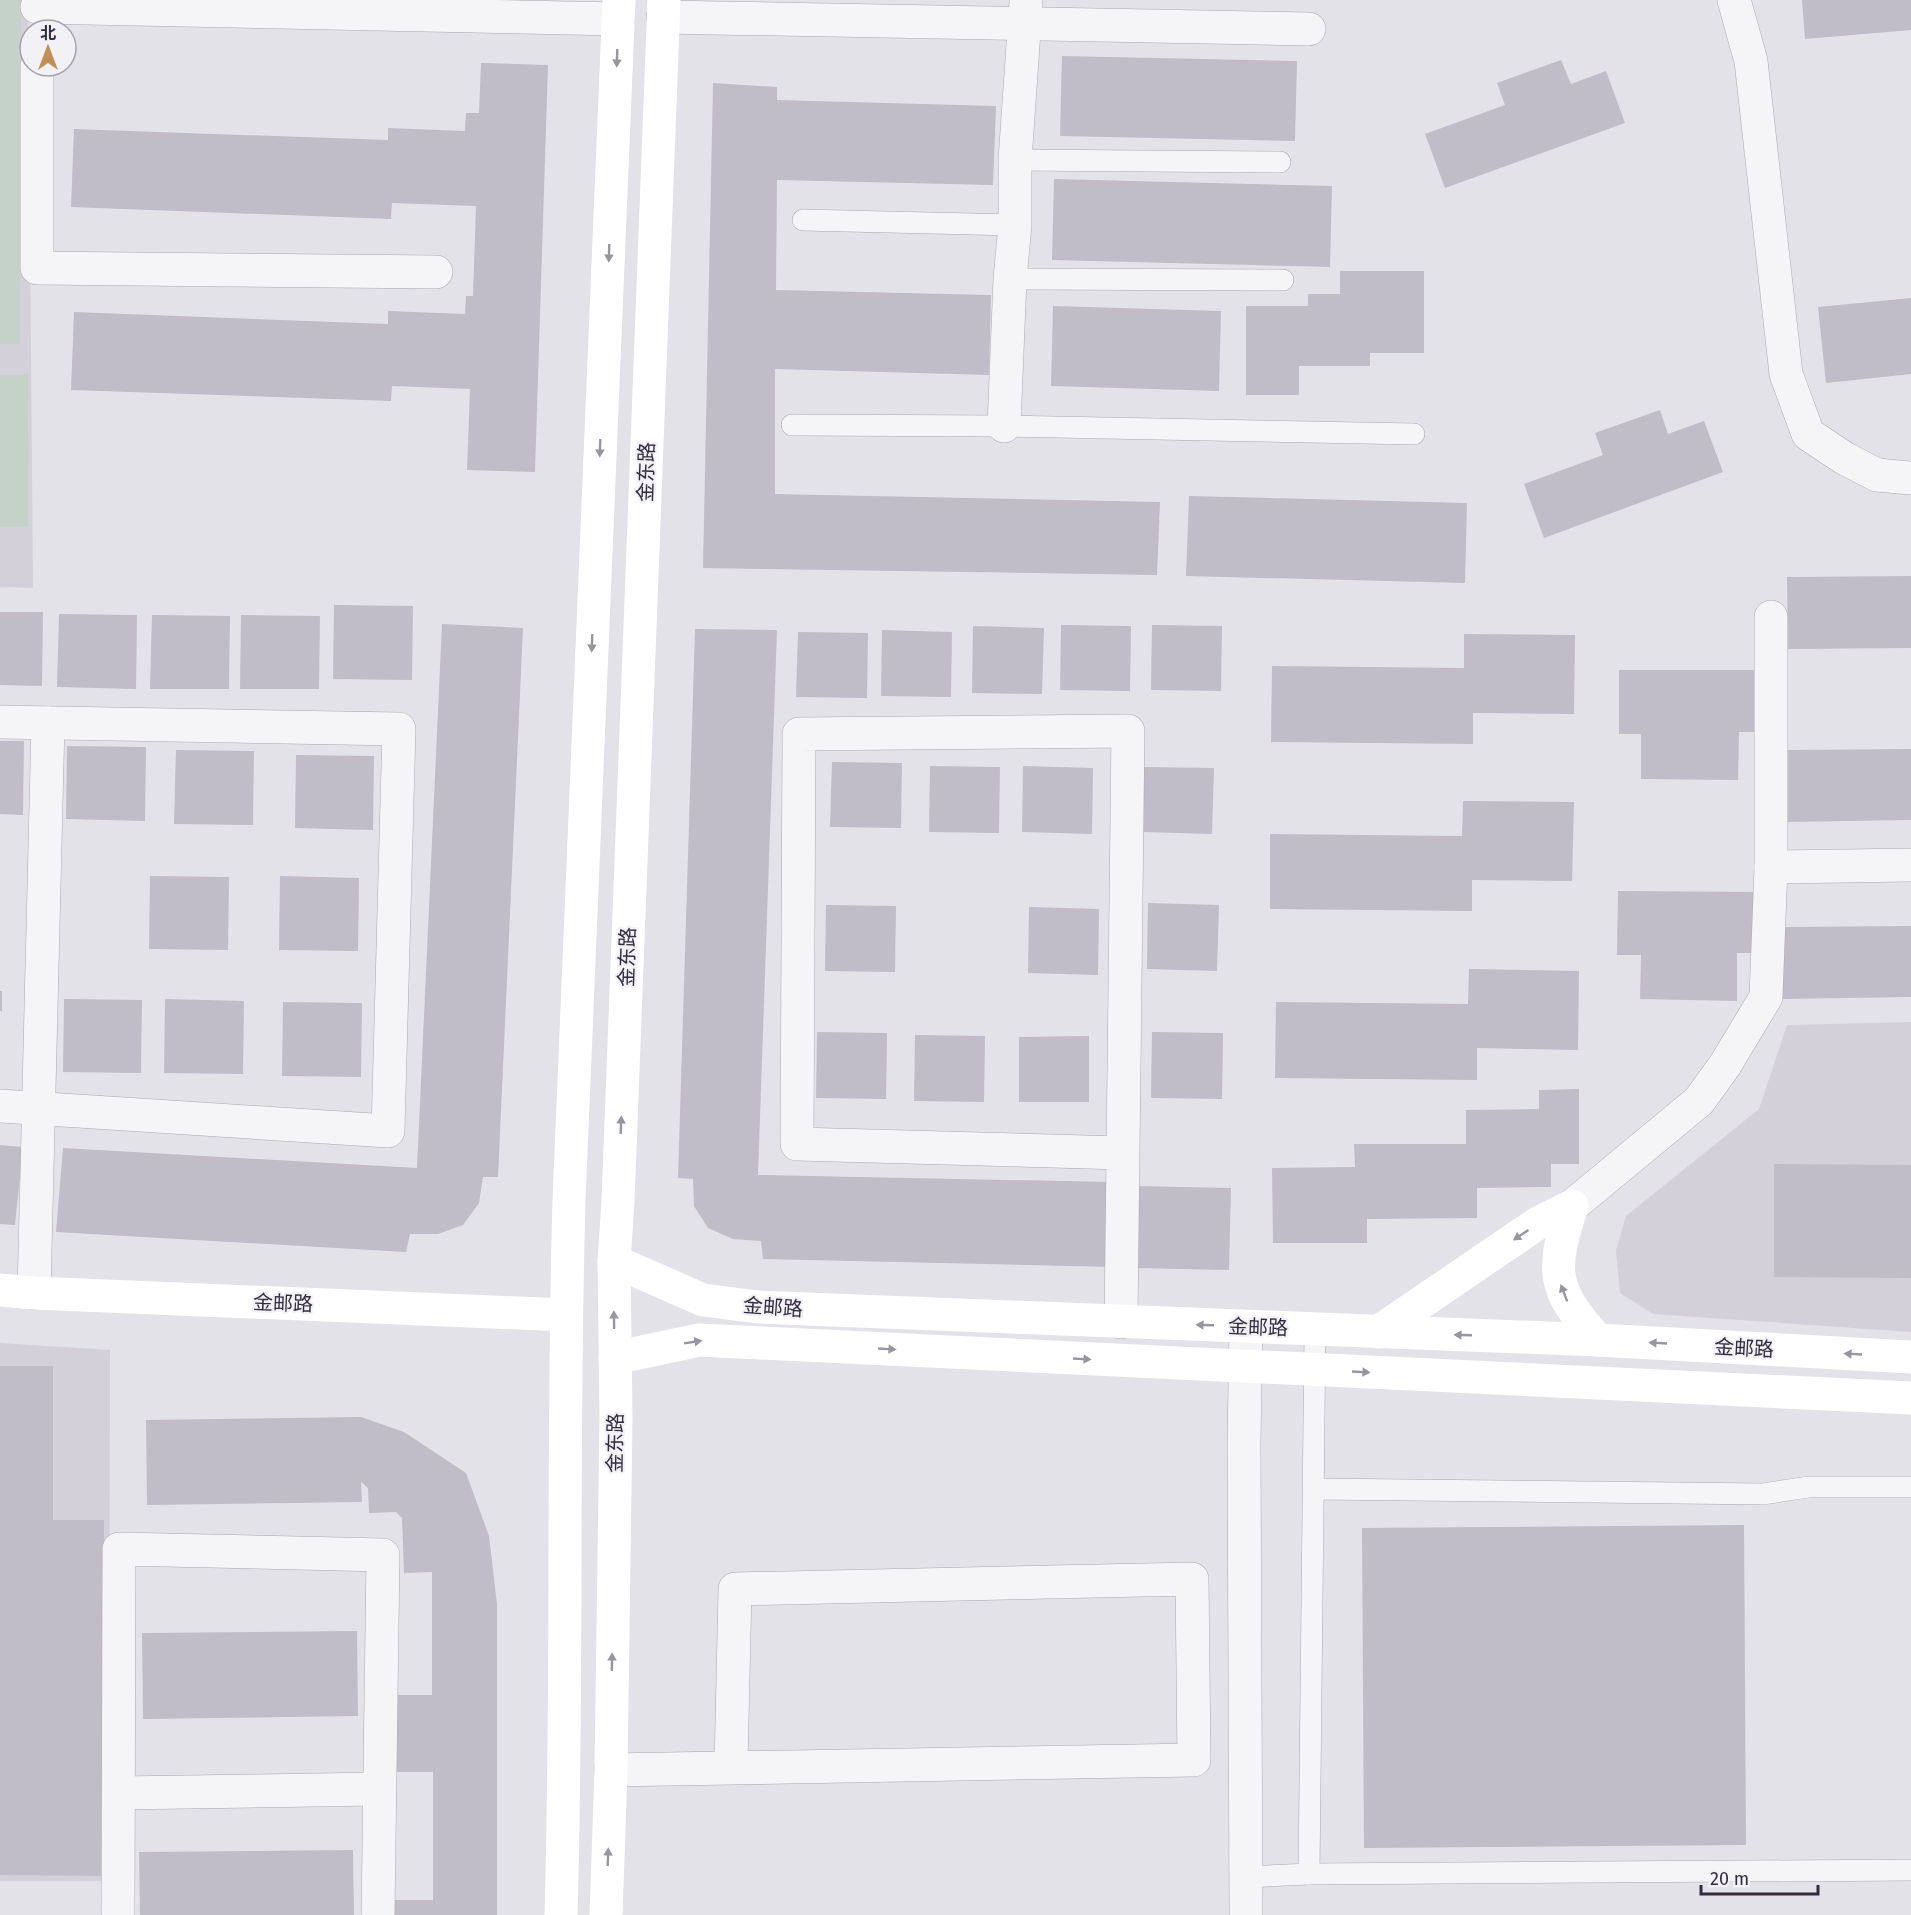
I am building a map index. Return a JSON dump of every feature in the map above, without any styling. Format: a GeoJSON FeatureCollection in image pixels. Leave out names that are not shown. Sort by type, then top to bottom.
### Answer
{"type":"FeatureCollection","features":[{"type":"Feature","properties":{"kind":"street"},"geometry":{"type":"LineString","coordinates":[[1734,0],[1751,61],[1786,374],[1808,434],[1844,458],[1877,475],[1911,477]]}},
{"type":"Feature","properties":{"kind":"street"},"geometry":{"type":"LineString","coordinates":[[664,9],[1025,11],[1309,28]]}},
{"type":"Feature","properties":{"kind":"street","name":"金东路"},"geometry":{"type":"LineString","coordinates":[[606,1915],[611,1770],[616,1417],[614,1261],[664,9]]}},
{"type":"Feature","properties":{"kind":"street"},"geometry":{"type":"LineString","coordinates":[[38,12],[619,10],[570,1177],[566,1315],[564,1809],[561,1915]]}},
{"type":"Feature","properties":{"kind":"street"},"geometry":{"type":"LineString","coordinates":[[1004,426],[1025,11]]}},
{"type":"Feature","properties":{"kind":"street"},"geometry":{"type":"LineString","coordinates":[[38,78],[38,268],[436,273]]}},
{"type":"Feature","properties":{"kind":"street"},"geometry":{"type":"LineString","coordinates":[[1378,1332],[1538,1223],[1572,1206],[1700,1101],[1725,1065],[1766,997],[1771,867],[1772,617]]}},
{"type":"Feature","properties":{"kind":"street"},"geometry":{"type":"LineString","coordinates":[[0,722],[399,729],[388,1131],[0,1106]]}},
{"type":"Feature","properties":{"kind":"street"},"geometry":{"type":"LineString","coordinates":[[34,1293],[48,723]]}},
{"type":"Feature","properties":{"kind":"street"},"geometry":{"type":"LineString","coordinates":[[1121,1322],[1128,731],[799,734],[797,1144],[1123,1153]]}},
{"type":"Feature","properties":{"kind":"street"},"geometry":{"type":"LineString","coordinates":[[1771,867],[1911,865]]}},
{"type":"Feature","properties":{"kind":"street"},"geometry":{"type":"LineString","coordinates":[[1572,1206],[1559,1243],[1558,1270],[1563,1294],[1575,1315],[1598,1340]]}},
{"type":"Feature","properties":{"kind":"street","name":"金邮路"},"geometry":{"type":"LineString","coordinates":[[614,1261],[703,1300],[758,1307],[1598,1340],[1911,1357]]}},
{"type":"Feature","properties":{"kind":"street","name":"金邮路"},"geometry":{"type":"LineString","coordinates":[[0,1290],[566,1315]]}},
{"type":"Feature","properties":{"kind":"street"},"geometry":{"type":"LineString","coordinates":[[1246,1327],[1244,1443],[1246,1915]]}},
{"type":"Feature","properties":{"kind":"street","name":"金邮路"},"geometry":{"type":"LineString","coordinates":[[615,1358],[699,1340],[1911,1398]]}},
{"type":"Feature","properties":{"kind":"street"},"geometry":{"type":"LineString","coordinates":[[118,1915],[119,1549],[383,1555],[378,1915]]}},
{"type":"Feature","properties":{"kind":"street"},"geometry":{"type":"LineString","coordinates":[[611,1770],[1194,1760],[1192,1579],[735,1589],[731,1767]]}},
{"type":"Feature","properties":{"kind":"street"},"geometry":{"type":"LineString","coordinates":[[119,1793],[378,1789]]}},
{"type":"Feature","properties":{"kind":"lane"},"geometry":{"type":"LineString","coordinates":[[1016,160],[1280,162]]}},
{"type":"Feature","properties":{"kind":"lane"},"geometry":{"type":"LineString","coordinates":[[803,220],[1015,225]]}},
{"type":"Feature","properties":{"kind":"lane"},"geometry":{"type":"LineString","coordinates":[[1010,279],[1283,280]]}},
{"type":"Feature","properties":{"kind":"lane"},"geometry":{"type":"LineString","coordinates":[[792,425],[1004,426],[1414,434]]}},
{"type":"Feature","properties":{"kind":"lane"},"geometry":{"type":"LineString","coordinates":[[1309,1874],[1315,1329]]}},
{"type":"Feature","properties":{"kind":"lane"},"geometry":{"type":"LineString","coordinates":[[1314,1488],[1763,1494],[1808,1487],[1911,1487]]}},
{"type":"Feature","properties":{"kind":"lane"},"geometry":{"type":"LineString","coordinates":[[1246,1877],[1309,1874],[1911,1870]]}},
{"type":"Feature","properties":{"kind":"shaded area"},"geometry":{"type":"Polygon","coordinates":[[[0,0],[28,0],[28,18],[18,18],[18,78],[29,78],[33,588],[0,587],[0,0]]]}},
{"type":"Feature","properties":{"kind":"shaded area"},"geometry":{"type":"Polygon","coordinates":[[[0,0],[21,0],[21,18],[18,18],[18,78],[21,78],[20,344],[0,344],[0,0]]]}},
{"type":"Feature","properties":{"kind":"shaded area"},"geometry":{"type":"Polygon","coordinates":[[[0,375],[28,375],[28,527],[0,527],[0,375]]]}},
{"type":"Feature","properties":{"kind":"shaded area"},"geometry":{"type":"Polygon","coordinates":[[[1911,1022],[1911,1332],[1653,1314],[1620,1293],[1616,1250],[1626,1216],[1759,1109],[1787,1025],[1911,1022]]]}},
{"type":"Feature","properties":{"kind":"shaded area"},"geometry":{"type":"Polygon","coordinates":[[[0,1343],[110,1350],[109,1881],[0,1881],[0,1343]]]}},
{"type":"Feature","properties":{"kind":"building"},"geometry":{"type":"Polygon","coordinates":[[[1802,0],[1911,0],[1911,30],[1805,39],[1802,0]]]}},
{"type":"Feature","properties":{"kind":"building"},"geometry":{"type":"Polygon","coordinates":[[[1062,56],[1297,61],[1295,141],[1060,136],[1062,56]]]}},
{"type":"Feature","properties":{"kind":"building"},"geometry":{"type":"Polygon","coordinates":[[[1561,60],[1571,84],[1606,71],[1625,123],[1445,188],[1425,134],[1505,105],[1497,83],[1561,60]]]}},
{"type":"Feature","properties":{"kind":"building"},"geometry":{"type":"Polygon","coordinates":[[[481,63],[548,65],[535,472],[467,470],[470,389],[392,386],[391,401],[71,390],[74,312],[388,324],[388,311],[465,314],[466,296],[473,296],[476,206],[392,203],[391,219],[71,207],[74,129],[388,140],[388,128],[465,131],[466,113],[479,113],[481,63]]]}},
{"type":"Feature","properties":{"kind":"building"},"geometry":{"type":"Polygon","coordinates":[[[713,83],[777,87],[777,100],[996,106],[993,185],[777,180],[776,290],[991,295],[989,375],[775,369],[775,494],[1160,502],[1157,575],[703,568],[713,83]]]}},
{"type":"Feature","properties":{"kind":"building"},"geometry":{"type":"Polygon","coordinates":[[[1054,179],[1332,186],[1330,267],[1052,260],[1054,179]]]}},
{"type":"Feature","properties":{"kind":"building"},"geometry":{"type":"Polygon","coordinates":[[[1340,271],[1424,271],[1424,353],[1370,353],[1370,366],[1299,366],[1299,395],[1246,395],[1246,306],[1308,306],[1308,294],[1340,294],[1340,271]]]}},
{"type":"Feature","properties":{"kind":"building"},"geometry":{"type":"Polygon","coordinates":[[[1911,298],[1911,374],[1826,383],[1818,307],[1911,298]]]}},
{"type":"Feature","properties":{"kind":"building"},"geometry":{"type":"Polygon","coordinates":[[[1053,306],[1221,311],[1219,391],[1051,386],[1053,306]]]}},
{"type":"Feature","properties":{"kind":"building"},"geometry":{"type":"Polygon","coordinates":[[[1660,410],[1668,434],[1704,421],[1723,472],[1544,538],[1524,484],[1603,455],[1595,433],[1660,410]]]}},
{"type":"Feature","properties":{"kind":"building"},"geometry":{"type":"Polygon","coordinates":[[[1189,496],[1467,503],[1465,583],[1186,576],[1189,496]]]}},
{"type":"Feature","properties":{"kind":"building"},"geometry":{"type":"Polygon","coordinates":[[[1911,576],[1911,648],[1788,649],[1787,577],[1911,576]]]}},
{"type":"Feature","properties":{"kind":"building"},"geometry":{"type":"Polygon","coordinates":[[[334,605],[413,606],[412,680],[333,679],[334,605]]]}},
{"type":"Feature","properties":{"kind":"building"},"geometry":{"type":"Polygon","coordinates":[[[0,612],[43,612],[42,686],[0,685],[0,612]]]}},
{"type":"Feature","properties":{"kind":"building"},"geometry":{"type":"Polygon","coordinates":[[[59,614],[137,615],[136,689],[57,687],[59,614]]]}},
{"type":"Feature","properties":{"kind":"building"},"geometry":{"type":"Polygon","coordinates":[[[152,615],[230,616],[229,689],[150,689],[152,615]]]}},
{"type":"Feature","properties":{"kind":"building"},"geometry":{"type":"Polygon","coordinates":[[[241,615],[320,616],[319,689],[240,689],[241,615]]]}},
{"type":"Feature","properties":{"kind":"building"},"geometry":{"type":"Polygon","coordinates":[[[442,624],[523,628],[498,1177],[483,1177],[479,1203],[463,1225],[438,1234],[410,1234],[406,1252],[56,1232],[63,1148],[417,1168],[442,624]]]}},
{"type":"Feature","properties":{"kind":"building"},"geometry":{"type":"Polygon","coordinates":[[[1061,625],[1131,626],[1130,691],[1060,690],[1061,625]]]}},
{"type":"Feature","properties":{"kind":"building"},"geometry":{"type":"Polygon","coordinates":[[[1152,625],[1222,626],[1221,691],[1151,690],[1152,625]]]}},
{"type":"Feature","properties":{"kind":"building"},"geometry":{"type":"Polygon","coordinates":[[[973,626],[1044,628],[1042,694],[972,693],[973,626]]]}},
{"type":"Feature","properties":{"kind":"building"},"geometry":{"type":"Polygon","coordinates":[[[695,629],[777,630],[758,1175],[1113,1182],[1113,1267],[763,1259],[761,1241],[733,1239],[708,1228],[694,1206],[693,1179],[678,1178],[695,629]]]}},
{"type":"Feature","properties":{"kind":"building"},"geometry":{"type":"Polygon","coordinates":[[[882,630],[952,632],[951,697],[881,696],[882,630]]]}},
{"type":"Feature","properties":{"kind":"building"},"geometry":{"type":"Polygon","coordinates":[[[798,632],[868,633],[867,698],[796,697],[798,632]]]}},
{"type":"Feature","properties":{"kind":"building"},"geometry":{"type":"Polygon","coordinates":[[[1464,634],[1575,635],[1574,714],[1473,713],[1473,744],[1271,742],[1272,666],[1464,668],[1464,634]]]}},
{"type":"Feature","properties":{"kind":"building"},"geometry":{"type":"Polygon","coordinates":[[[1619,670],[1760,670],[1760,732],[1739,732],[1738,780],[1641,779],[1641,734],[1619,734],[1619,670]]]}},
{"type":"Feature","properties":{"kind":"building"},"geometry":{"type":"Polygon","coordinates":[[[0,741],[24,741],[23,815],[0,814],[0,741]]]}},
{"type":"Feature","properties":{"kind":"building"},"geometry":{"type":"Polygon","coordinates":[[[67,746],[146,747],[145,821],[66,819],[67,746]]]}},
{"type":"Feature","properties":{"kind":"building"},"geometry":{"type":"Polygon","coordinates":[[[1911,749],[1911,820],[1787,822],[1786,750],[1911,749]]]}},
{"type":"Feature","properties":{"kind":"building"},"geometry":{"type":"Polygon","coordinates":[[[176,750],[254,751],[253,825],[174,824],[176,750]]]}},
{"type":"Feature","properties":{"kind":"building"},"geometry":{"type":"Polygon","coordinates":[[[296,755],[374,756],[373,830],[295,828],[296,755]]]}},
{"type":"Feature","properties":{"kind":"building"},"geometry":{"type":"Polygon","coordinates":[[[832,762],[902,763],[901,828],[830,827],[832,762]]]}},
{"type":"Feature","properties":{"kind":"building"},"geometry":{"type":"Polygon","coordinates":[[[930,766],[1000,767],[999,833],[929,832],[930,766]]]}},
{"type":"Feature","properties":{"kind":"building"},"geometry":{"type":"Polygon","coordinates":[[[1023,766],[1093,768],[1092,834],[1022,832],[1023,766]]]}},
{"type":"Feature","properties":{"kind":"building"},"geometry":{"type":"Polygon","coordinates":[[[1144,767],[1214,768],[1212,834],[1143,832],[1144,767]]]}},
{"type":"Feature","properties":{"kind":"building"},"geometry":{"type":"Polygon","coordinates":[[[1463,801],[1574,802],[1572,881],[1472,880],[1472,911],[1270,909],[1270,834],[1462,836],[1463,801]]]}},
{"type":"Feature","properties":{"kind":"building"},"geometry":{"type":"Polygon","coordinates":[[[150,876],[229,877],[228,950],[149,949],[150,876]]]}},
{"type":"Feature","properties":{"kind":"building"},"geometry":{"type":"Polygon","coordinates":[[[280,876],[359,878],[358,951],[279,950],[280,876]]]}},
{"type":"Feature","properties":{"kind":"building"},"geometry":{"type":"Polygon","coordinates":[[[1618,891],[1759,892],[1759,953],[1737,953],[1737,1001],[1640,999],[1641,955],[1617,955],[1618,891]]]}},
{"type":"Feature","properties":{"kind":"building"},"geometry":{"type":"Polygon","coordinates":[[[1148,903],[1219,905],[1217,971],[1147,969],[1148,903]]]}},
{"type":"Feature","properties":{"kind":"building"},"geometry":{"type":"Polygon","coordinates":[[[826,905],[896,906],[895,972],[825,971],[826,905]]]}},
{"type":"Feature","properties":{"kind":"building"},"geometry":{"type":"Polygon","coordinates":[[[1029,907],[1099,909],[1098,975],[1028,973],[1029,907]]]}},
{"type":"Feature","properties":{"kind":"building"},"geometry":{"type":"Polygon","coordinates":[[[1911,926],[1911,997],[1781,999],[1780,927],[1911,926]]]}},
{"type":"Feature","properties":{"kind":"building"},"geometry":{"type":"Polygon","coordinates":[[[1469,969],[1579,971],[1578,1050],[1477,1048],[1477,1080],[1275,1078],[1276,1002],[1468,1004],[1469,969]]]}},
{"type":"Feature","properties":{"kind":"building"},"geometry":{"type":"Polygon","coordinates":[[[0,991],[2,991],[2,1011],[0,1011],[0,991]]]}},
{"type":"Feature","properties":{"kind":"building"},"geometry":{"type":"Polygon","coordinates":[[[64,999],[142,1000],[141,1073],[63,1072],[64,999]]]}},
{"type":"Feature","properties":{"kind":"building"},"geometry":{"type":"Polygon","coordinates":[[[165,999],[244,1001],[243,1074],[164,1073],[165,999]]]}},
{"type":"Feature","properties":{"kind":"building"},"geometry":{"type":"Polygon","coordinates":[[[283,1002],[362,1003],[361,1077],[282,1076],[283,1002]]]}},
{"type":"Feature","properties":{"kind":"building"},"geometry":{"type":"Polygon","coordinates":[[[817,1032],[887,1033],[886,1099],[816,1098],[817,1032]]]}},
{"type":"Feature","properties":{"kind":"building"},"geometry":{"type":"Polygon","coordinates":[[[1152,1032],[1223,1033],[1222,1099],[1151,1098],[1152,1032]]]}},
{"type":"Feature","properties":{"kind":"building"},"geometry":{"type":"Polygon","coordinates":[[[915,1035],[985,1036],[984,1102],[914,1101],[915,1035]]]}},
{"type":"Feature","properties":{"kind":"building"},"geometry":{"type":"Polygon","coordinates":[[[1089,1036],[1089,1102],[1019,1102],[1019,1037],[1089,1036]]]}},
{"type":"Feature","properties":{"kind":"building"},"geometry":{"type":"Polygon","coordinates":[[[1579,1089],[1579,1164],[1551,1164],[1551,1187],[1477,1188],[1477,1218],[1367,1219],[1367,1243],[1273,1243],[1272,1168],[1355,1167],[1354,1144],[1466,1144],[1466,1110],[1539,1109],[1539,1090],[1579,1089]]]}},
{"type":"Feature","properties":{"kind":"building"},"geometry":{"type":"Polygon","coordinates":[[[0,1145],[23,1147],[15,1225],[0,1224],[0,1145]]]}},
{"type":"Feature","properties":{"kind":"building"},"geometry":{"type":"Polygon","coordinates":[[[1774,1164],[1911,1165],[1911,1278],[1774,1277],[1774,1164]]]}},
{"type":"Feature","properties":{"kind":"building"},"geometry":{"type":"Polygon","coordinates":[[[1135,1186],[1231,1188],[1229,1270],[1133,1268],[1135,1186]]]}},
{"type":"Feature","properties":{"kind":"building"},"geometry":{"type":"Polygon","coordinates":[[[0,1366],[53,1366],[53,1520],[104,1520],[102,1876],[0,1875],[0,1366]]]}},
{"type":"Feature","properties":{"kind":"building"},"geometry":{"type":"Polygon","coordinates":[[[361,1417],[404,1432],[466,1473],[489,1536],[497,1604],[497,1915],[388,1915],[388,1900],[433,1900],[433,1772],[392,1772],[392,1695],[432,1695],[432,1572],[404,1573],[402,1518],[396,1512],[369,1513],[368,1488],[361,1482],[362,1502],[147,1505],[146,1420],[361,1417]]]}},
{"type":"Feature","properties":{"kind":"building"},"geometry":{"type":"Polygon","coordinates":[[[1744,1525],[1746,1845],[1364,1848],[1362,1528],[1744,1525]]]}},
{"type":"Feature","properties":{"kind":"building"},"geometry":{"type":"Polygon","coordinates":[[[357,1631],[358,1716],[143,1719],[142,1633],[357,1631]]]}},
{"type":"Feature","properties":{"kind":"building"},"geometry":{"type":"Polygon","coordinates":[[[353,1850],[354,1915],[140,1915],[139,1852],[353,1850]]]}}]}
